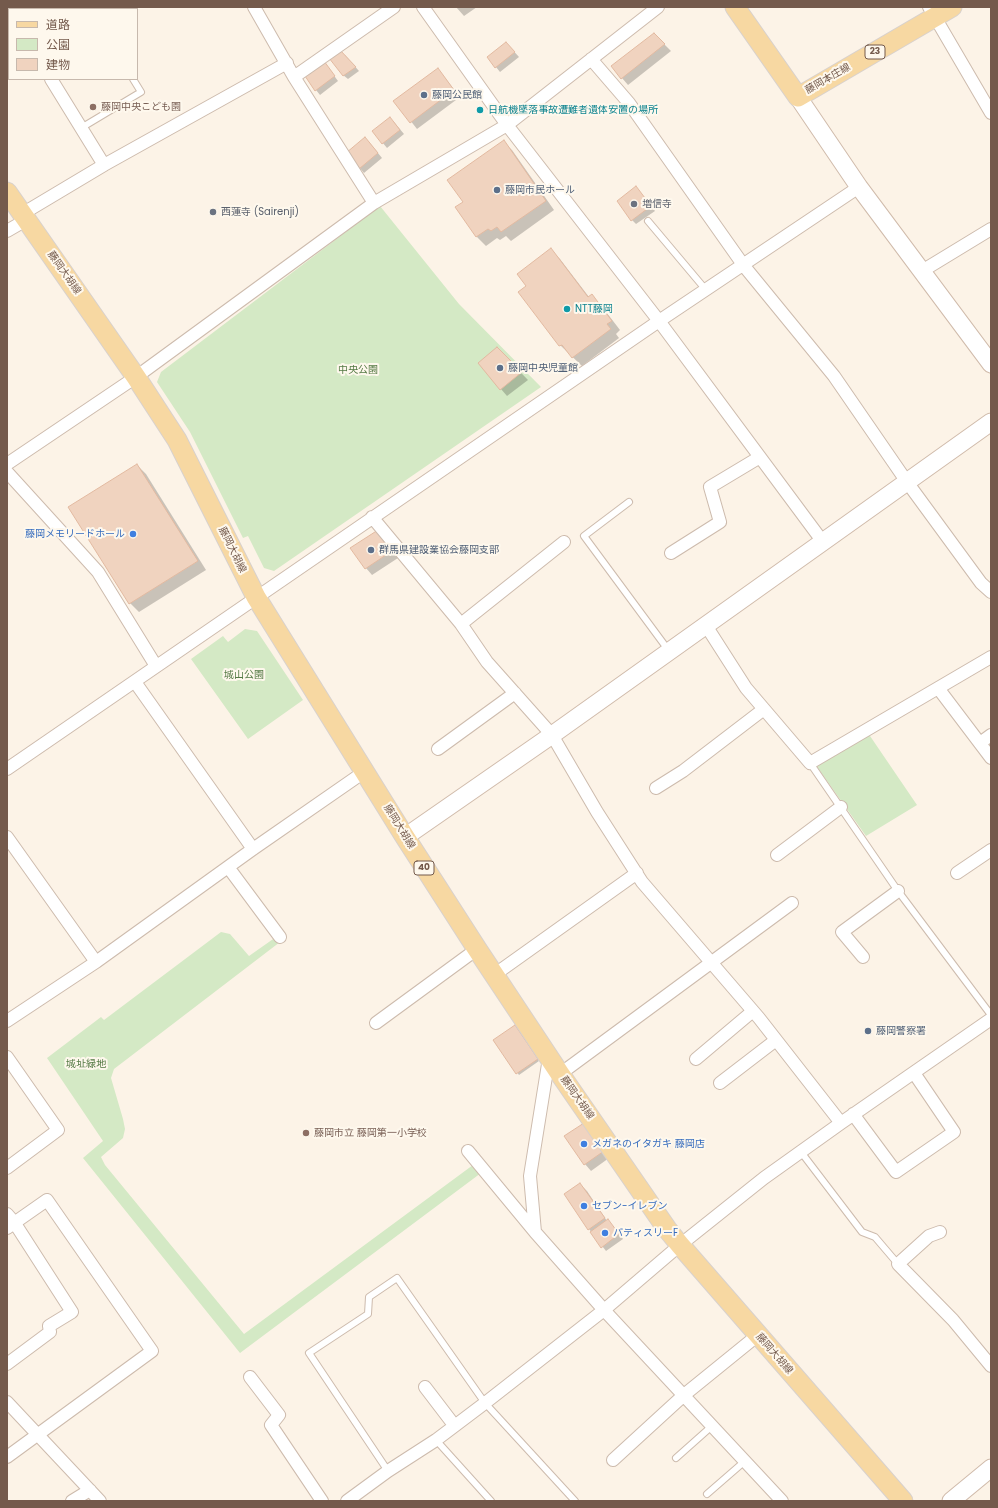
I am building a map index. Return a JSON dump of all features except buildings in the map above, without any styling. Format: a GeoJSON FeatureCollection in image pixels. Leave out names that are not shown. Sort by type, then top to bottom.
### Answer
{"type":"FeatureCollection","features":[{"type":"Feature","properties":{"kind":"main road","name":"藤岡本庄線"},"geometry":{"type":"LineString","coordinates":[[735,7],[798,97],[932,12],[952,7]]}},
{"type":"Feature","properties":{"kind":"main road","name":"藤岡大胡線"},"geometry":{"type":"LineString","coordinates":[[7,192],[136,377],[177,440],[256,597],[364,772],[477,949],[549,1058],[667,1229],[903,1501]]}},
{"type":"Feature","properties":{"kind":"street"},"geometry":{"type":"LineString","coordinates":[[254,7],[287,63],[294,78],[374,203]]}},
{"type":"Feature","properties":{"kind":"street"},"geometry":{"type":"LineString","coordinates":[[294,78],[394,7]]}},
{"type":"Feature","properties":{"kind":"street"},"geometry":{"type":"LineString","coordinates":[[423,7],[507,125],[659,321],[823,542]]}},
{"type":"Feature","properties":{"kind":"street"},"geometry":{"type":"LineString","coordinates":[[7,464],[136,377],[374,203],[507,125],[658,7]]}},
{"type":"Feature","properties":{"kind":"street"},"geometry":{"type":"LineString","coordinates":[[932,12],[991,113]]}},
{"type":"Feature","properties":{"kind":"street"},"geometry":{"type":"LineString","coordinates":[[591,59],[629,103],[744,266],[834,376],[907,482],[981,583],[991,592]]}},
{"type":"Feature","properties":{"kind":"street"},"geometry":{"type":"LineString","coordinates":[[7,231],[24,217],[104,165],[287,63]]}},
{"type":"Feature","properties":{"kind":"street"},"geometry":{"type":"LineString","coordinates":[[52,80],[104,165]]}},
{"type":"Feature","properties":{"kind":"street"},"geometry":{"type":"LineString","coordinates":[[798,97],[859,187],[991,364]]}},
{"type":"Feature","properties":{"kind":"street"},"geometry":{"type":"LineString","coordinates":[[7,769],[659,321],[744,266],[859,187]]}},
{"type":"Feature","properties":{"kind":"street"},"geometry":{"type":"LineString","coordinates":[[922,271],[991,228]]}},
{"type":"Feature","properties":{"kind":"street"},"geometry":{"type":"LineString","coordinates":[[405,836],[552,734],[991,422]]}},
{"type":"Feature","properties":{"kind":"street"},"geometry":{"type":"LineString","coordinates":[[671,553],[720,522],[710,487],[760,457]]}},
{"type":"Feature","properties":{"kind":"street"},"geometry":{"type":"LineString","coordinates":[[7,472],[98,572],[156,666]]}},
{"type":"Feature","properties":{"kind":"street"},"geometry":{"type":"LineString","coordinates":[[372,518],[461,624],[487,662],[552,734],[597,812],[636,873],[753,1011],[841,1123]]}},
{"type":"Feature","properties":{"kind":"street"},"geometry":{"type":"LineString","coordinates":[[461,624],[564,542]]}},
{"type":"Feature","properties":{"kind":"street"},"geometry":{"type":"LineString","coordinates":[[706,624],[746,688],[810,762],[991,657]]}},
{"type":"Feature","properties":{"kind":"street"},"geometry":{"type":"LineString","coordinates":[[135,682],[253,849]]}},
{"type":"Feature","properties":{"kind":"street"},"geometry":{"type":"LineString","coordinates":[[938,688],[991,758]]}},
{"type":"Feature","properties":{"kind":"street"},"geometry":{"type":"LineString","coordinates":[[438,749],[515,693]]}},
{"type":"Feature","properties":{"kind":"street"},"geometry":{"type":"LineString","coordinates":[[656,788],[683,771],[764,709]]}},
{"type":"Feature","properties":{"kind":"street"},"geometry":{"type":"LineString","coordinates":[[980,743],[991,735]]}},
{"type":"Feature","properties":{"kind":"street"},"geometry":{"type":"LineString","coordinates":[[7,1021],[96,962],[253,849],[364,772]]}},
{"type":"Feature","properties":{"kind":"street"},"geometry":{"type":"LineString","coordinates":[[777,855],[841,807]]}},
{"type":"Feature","properties":{"kind":"street"},"geometry":{"type":"LineString","coordinates":[[7,837],[96,962]]}},
{"type":"Feature","properties":{"kind":"street"},"geometry":{"type":"LineString","coordinates":[[957,873],[991,850]]}},
{"type":"Feature","properties":{"kind":"street"},"geometry":{"type":"LineString","coordinates":[[228,867],[280,937]]}},
{"type":"Feature","properties":{"kind":"street"},"geometry":{"type":"LineString","coordinates":[[494,975],[636,873]]}},
{"type":"Feature","properties":{"kind":"street"},"geometry":{"type":"LineString","coordinates":[[863,957],[842,932],[898,891]]}},
{"type":"Feature","properties":{"kind":"street"},"geometry":{"type":"LineString","coordinates":[[560,1074],[712,964],[792,903]]}},
{"type":"Feature","properties":{"kind":"street"},"geometry":{"type":"LineString","coordinates":[[376,1023],[477,949]]}},
{"type":"Feature","properties":{"kind":"street"},"geometry":{"type":"LineString","coordinates":[[696,1059],[753,1011]]}},
{"type":"Feature","properties":{"kind":"street"},"geometry":{"type":"LineString","coordinates":[[347,1501],[388,1471],[436,1440],[485,1403],[604,1310],[680,1245],[764,1178],[853,1114],[991,1019]]}},
{"type":"Feature","properties":{"kind":"street"},"geometry":{"type":"LineString","coordinates":[[720,1083],[776,1040]]}},
{"type":"Feature","properties":{"kind":"street"},"geometry":{"type":"LineString","coordinates":[[7,1057],[58,1130],[7,1168]]}},
{"type":"Feature","properties":{"kind":"street"},"geometry":{"type":"LineString","coordinates":[[535,1232],[530,1176],[549,1058]]}},
{"type":"Feature","properties":{"kind":"street"},"geometry":{"type":"LineString","coordinates":[[853,1114],[896,1172],[954,1132],[914,1072]]}},
{"type":"Feature","properties":{"kind":"street"},"geometry":{"type":"LineString","coordinates":[[468,1151],[535,1232],[604,1310],[782,1501]]}},
{"type":"Feature","properties":{"kind":"street"},"geometry":{"type":"LineString","coordinates":[[7,1364],[50,1332],[49,1326],[72,1312],[9,1221],[46,1200],[152,1350],[7,1457]]}},
{"type":"Feature","properties":{"kind":"street"},"geometry":{"type":"LineString","coordinates":[[940,1232],[929,1236],[898,1264],[953,1320],[991,1366]]}},
{"type":"Feature","properties":{"kind":"street"},"geometry":{"type":"LineString","coordinates":[[613,1460],[684,1395],[758,1335]]}},
{"type":"Feature","properties":{"kind":"street"},"geometry":{"type":"LineString","coordinates":[[250,1377],[279,1415],[271,1425],[322,1501]]}},
{"type":"Feature","properties":{"kind":"street"},"geometry":{"type":"LineString","coordinates":[[425,1387],[454,1425]]}},
{"type":"Feature","properties":{"kind":"street"},"geometry":{"type":"LineString","coordinates":[[7,1402],[100,1501]]}},
{"type":"Feature","properties":{"kind":"street"},"geometry":{"type":"LineString","coordinates":[[951,1501],[991,1468]]}},
{"type":"Feature","properties":{"kind":"street"},"geometry":{"type":"LineString","coordinates":[[72,1501],[90,1490]]}},
{"type":"Feature","properties":{"kind":"lane"},"geometry":{"type":"LineString","coordinates":[[81,128],[141,92],[134,80]]}},
{"type":"Feature","properties":{"kind":"lane"},"geometry":{"type":"LineString","coordinates":[[648,220],[707,290]]}},
{"type":"Feature","properties":{"kind":"lane"},"geometry":{"type":"LineString","coordinates":[[629,502],[584,536],[669,651]]}},
{"type":"Feature","properties":{"kind":"lane"},"geometry":{"type":"LineString","coordinates":[[810,762],[898,891],[991,1015]]}},
{"type":"Feature","properties":{"kind":"lane"},"geometry":{"type":"LineString","coordinates":[[801,1152],[862,1232],[875,1237],[898,1264]]}},
{"type":"Feature","properties":{"kind":"lane"},"geometry":{"type":"LineString","coordinates":[[388,1471],[309,1352],[368,1314],[369,1297],[397,1278],[485,1403],[575,1501]]}},
{"type":"Feature","properties":{"kind":"lane"},"geometry":{"type":"LineString","coordinates":[[676,1458],[712,1426]]}},
{"type":"Feature","properties":{"kind":"lane"},"geometry":{"type":"LineString","coordinates":[[436,1440],[491,1501]]}},
{"type":"Feature","properties":{"kind":"lane"},"geometry":{"type":"LineString","coordinates":[[707,1494],[745,1461]]}},
{"type":"Feature","properties":{"kind":"green space","name":"中央公園"},"geometry":{"type":"Polygon","coordinates":[[[380,206],[459,304],[541,387],[274,571],[264,568],[248,536],[243,538],[190,432],[157,382],[161,372],[380,206]]]}},
{"type":"Feature","properties":{"kind":"green space","name":"城山公園"},"geometry":{"type":"Polygon","coordinates":[[[245,629],[257,631],[303,700],[248,739],[191,659],[223,636],[228,642],[245,629]]]}},
{"type":"Feature","properties":{"kind":"green space"},"geometry":{"type":"Polygon","coordinates":[[[868,733],[917,805],[866,836],[815,764],[868,733]]]}},
{"type":"Feature","properties":{"kind":"green space","name":"城址緑地"},"geometry":{"type":"Polygon","coordinates":[[[221,932],[230,934],[249,956],[276,937],[280,942],[114,1069],[111,1078],[125,1129],[123,1138],[101,1157],[105,1165],[244,1334],[473,1165],[481,1173],[240,1353],[83,1158],[103,1141],[47,1058],[101,1017],[104,1020],[221,932]]]}},
{"type":"Feature","properties":{"kind":"place","name":"藤岡公民館"},"geometry":{"type":"Point","coordinates":[424,95]}},
{"type":"Feature","properties":{"kind":"place","name":"藤岡中央こども園"},"geometry":{"type":"Point","coordinates":[93,107]}},
{"type":"Feature","properties":{"kind":"place","name":"日航機墜落事故遭難者遺体安置の場所"},"geometry":{"type":"Point","coordinates":[480,110]}},
{"type":"Feature","properties":{"kind":"place","name":"藤岡市民ホール"},"geometry":{"type":"Point","coordinates":[497,190]}},
{"type":"Feature","properties":{"kind":"place","name":"増信寺"},"geometry":{"type":"Point","coordinates":[634,204]}},
{"type":"Feature","properties":{"kind":"place","name":"西蓮寺 (Sairenji)"},"geometry":{"type":"Point","coordinates":[213,212]}},
{"type":"Feature","properties":{"kind":"place","name":"NTT藤岡"},"geometry":{"type":"Point","coordinates":[567,309]}},
{"type":"Feature","properties":{"kind":"place","name":"藤岡中央児童館"},"geometry":{"type":"Point","coordinates":[500,368]}},
{"type":"Feature","properties":{"kind":"place","name":"藤岡メモリードホール"},"geometry":{"type":"Point","coordinates":[133,534]}},
{"type":"Feature","properties":{"kind":"place","name":"群馬県建設業協会藤岡支部"},"geometry":{"type":"Point","coordinates":[371,550]}},
{"type":"Feature","properties":{"kind":"place","name":"藤岡警察署"},"geometry":{"type":"Point","coordinates":[868,1031]}},
{"type":"Feature","properties":{"kind":"place","name":"藤岡市立 藤岡第一小学校"},"geometry":{"type":"Point","coordinates":[306,1133]}},
{"type":"Feature","properties":{"kind":"place","name":"メガネのイタガキ 藤岡店"},"geometry":{"type":"Point","coordinates":[584,1144]}},
{"type":"Feature","properties":{"kind":"place","name":"セブン-イレブン"},"geometry":{"type":"Point","coordinates":[584,1206]}},
{"type":"Feature","properties":{"kind":"place","name":"パティスリーF"},"geometry":{"type":"Point","coordinates":[605,1233]}}]}
